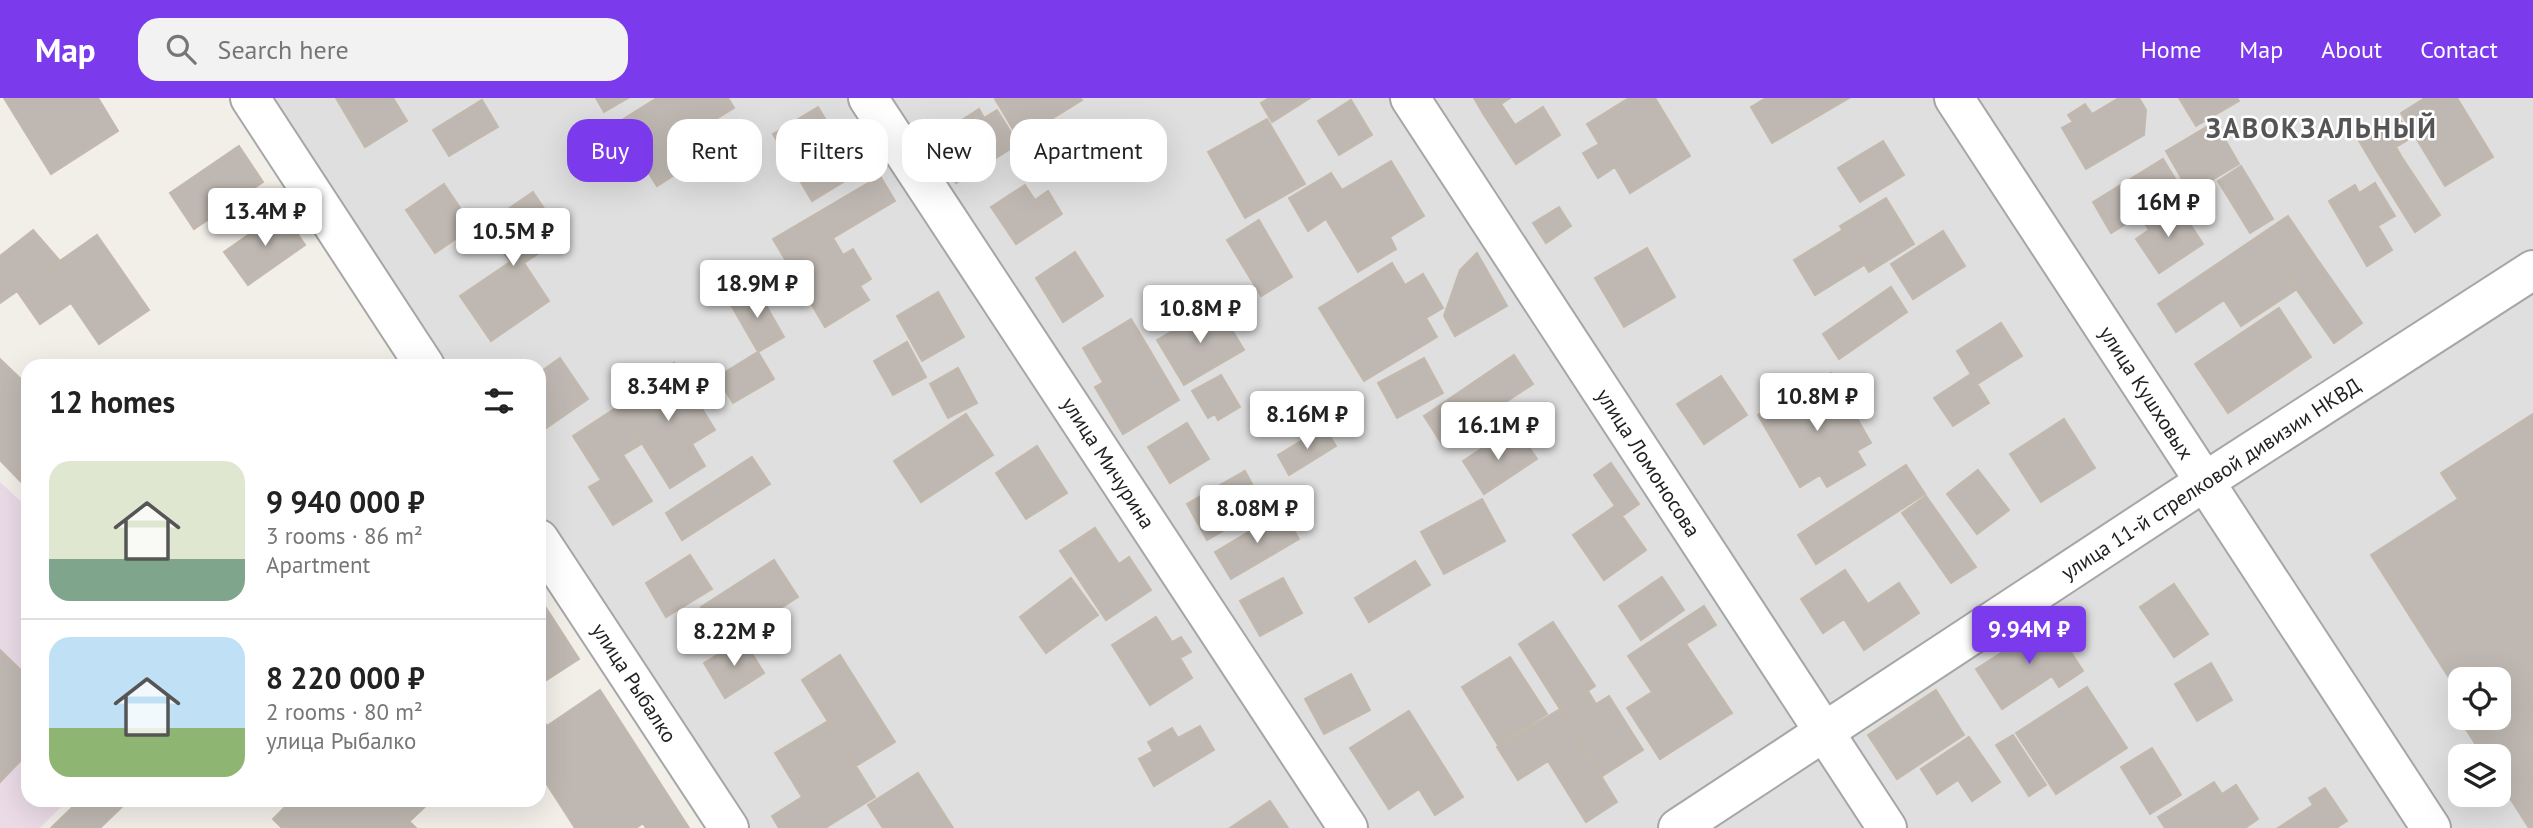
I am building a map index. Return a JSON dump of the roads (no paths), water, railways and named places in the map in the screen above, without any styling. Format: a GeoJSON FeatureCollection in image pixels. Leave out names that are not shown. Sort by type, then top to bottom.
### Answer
{"type":"FeatureCollection","features":[{"type":"Feature","properties":{"kind":"street"},"geometry":{"type":"LineString","coordinates":[[250,98],[420,359]]}},
{"type":"Feature","properties":{"kind":"street","name":"улица Мичурина"},"geometry":{"type":"LineString","coordinates":[[868,98],[1348,828]]}},
{"type":"Feature","properties":{"kind":"street","name":"улица Ломоносова"},"geometry":{"type":"LineString","coordinates":[[1410,98],[1886,828]]}},
{"type":"Feature","properties":{"kind":"street","name":"улица Кушховых"},"geometry":{"type":"LineString","coordinates":[[1954,98],[2431,828]]}},
{"type":"Feature","properties":{"kind":"street","name":"улица 11-й стрелковой дивизии НКВД"},"geometry":{"type":"LineString","coordinates":[[1678,828],[2204,482],[2533,270]]}},
{"type":"Feature","properties":{"kind":"street","name":"улица Рыбалко"},"geometry":{"type":"LineString","coordinates":[[546,550],[729,828]]}},
{"type":"Feature","properties":{"kind":"district","name":"ЗАВОКЗАЛЬНЫЙ"},"geometry":{"type":"Point","coordinates":[2322,128]}}]}
